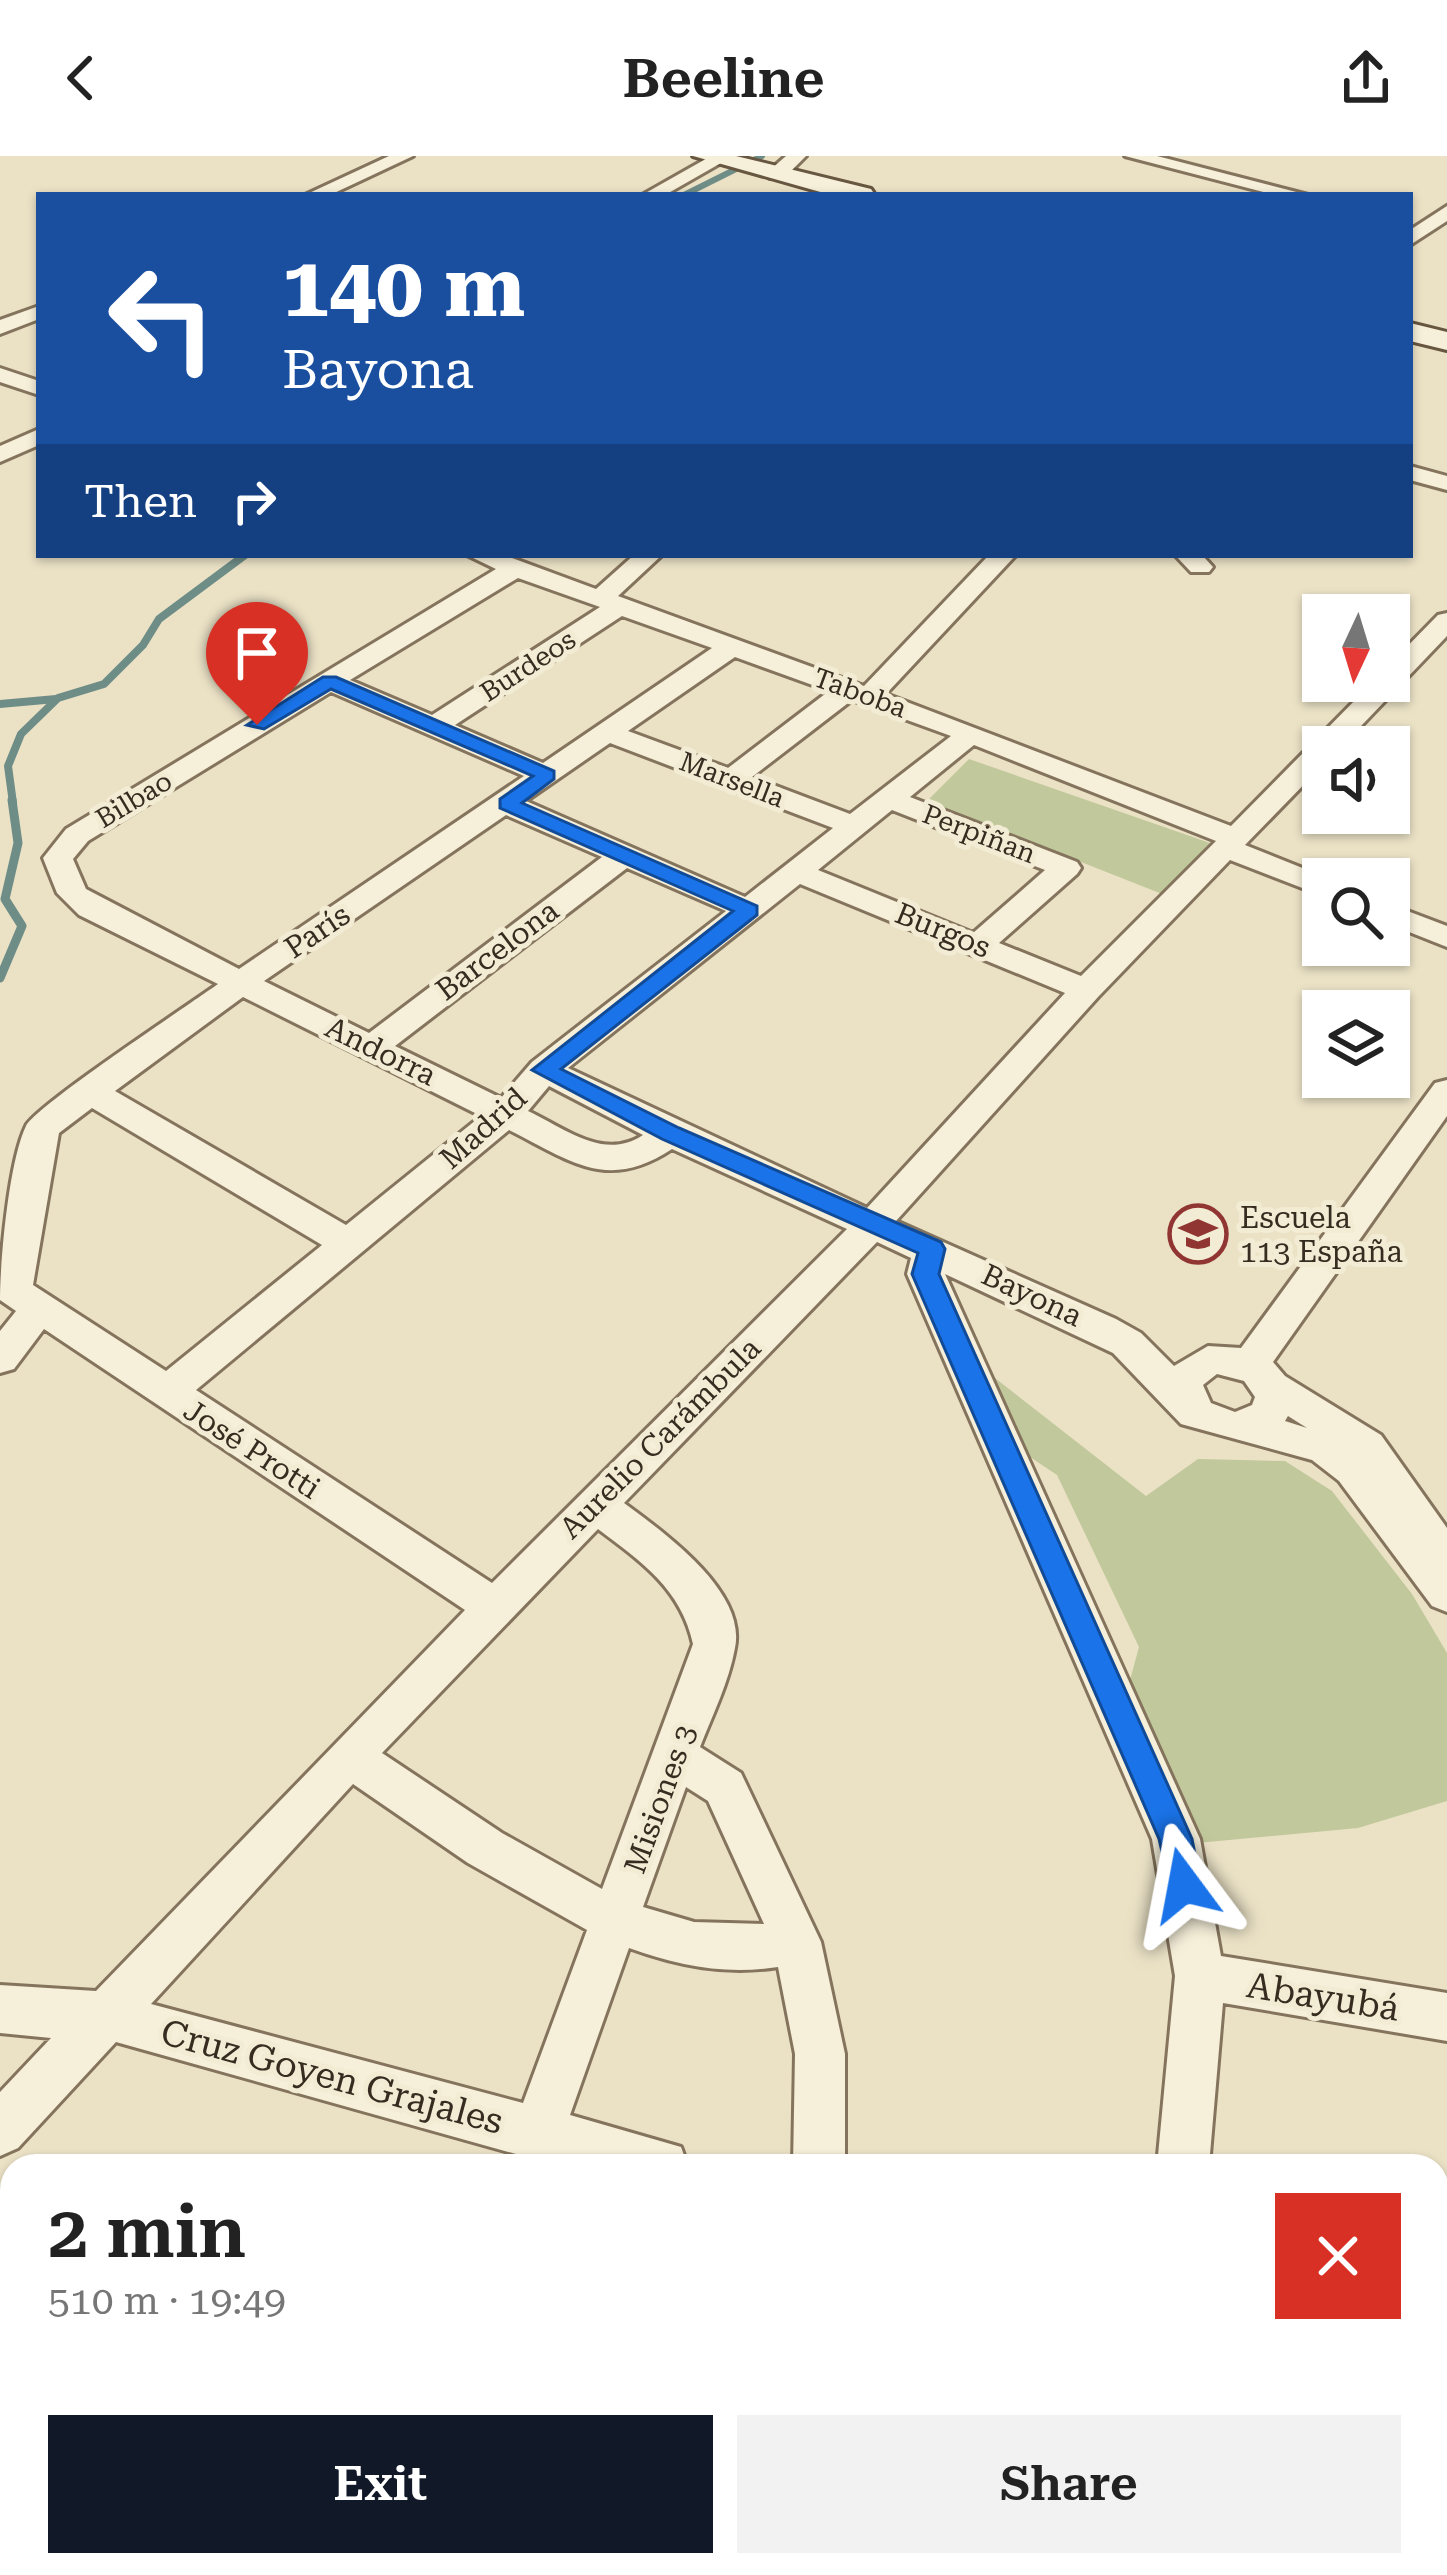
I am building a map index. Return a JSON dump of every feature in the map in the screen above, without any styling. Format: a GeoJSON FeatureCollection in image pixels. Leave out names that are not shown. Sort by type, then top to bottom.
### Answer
{"type":"FeatureCollection","features":[{"type":"Feature","properties":{"kind":"main road"},"geometry":{"type":"LineString","coordinates":[[748,163],[851,192]]}},
{"type":"Feature","properties":{"kind":"main road"},"geometry":{"type":"LineString","coordinates":[[1413,333],[1447,341]]}},
{"type":"Feature","properties":{"kind":"street"},"geometry":{"type":"LineString","coordinates":[[321,192],[404,156]]}},
{"type":"Feature","properties":{"kind":"street"},"geometry":{"type":"LineString","coordinates":[[1134,156],[1287,192]]}},
{"type":"Feature","properties":{"kind":"street"},"geometry":{"type":"LineString","coordinates":[[1167,187],[1218,156]]}},
{"type":"Feature","properties":{"kind":"street"},"geometry":{"type":"LineString","coordinates":[[659,192],[748,163]]}},
{"type":"Feature","properties":{"kind":"street"},"geometry":{"type":"LineString","coordinates":[[1428,226],[1447,212]]}},
{"type":"Feature","properties":{"kind":"street"},"geometry":{"type":"LineString","coordinates":[[0,328],[36,313]]}},
{"type":"Feature","properties":{"kind":"street"},"geometry":{"type":"LineString","coordinates":[[0,375],[36,387]]}},
{"type":"Feature","properties":{"kind":"street"},"geometry":{"type":"LineString","coordinates":[[0,455],[36,437]]}},
{"type":"Feature","properties":{"kind":"street"},"geometry":{"type":"LineString","coordinates":[[1413,474],[1447,483]]}},
{"type":"Feature","properties":{"kind":"street","name":"Taboba"},"geometry":{"type":"LineString","coordinates":[[488,558],[971,734],[1302,877]]}},
{"type":"Feature","properties":{"kind":"street","name":"Burdeos"},"geometry":{"type":"LineString","coordinates":[[435,726],[611,602],[647,558]]}},
{"type":"Feature","properties":{"kind":"street"},"geometry":{"type":"LineString","coordinates":[[731,780],[859,693],[1000,558]]}},
{"type":"Feature","properties":{"kind":"street","name":"Bilbao"},"geometry":{"type":"LineString","coordinates":[[90,908],[72,893],[58,859],[77,835],[516,568]]}},
{"type":"Feature","properties":{"kind":"street","name":"Aurelio Carámbula"},"geometry":{"type":"LineString","coordinates":[[1350,726],[1433,654],[1447,621]]}},
{"type":"Feature","properties":{"kind":"street","name":"París"},"geometry":{"type":"LineString","coordinates":[[26,1299],[42,1128],[87,1090],[733,646]]}},
{"type":"Feature","properties":{"kind":"street"},"geometry":{"type":"LineString","coordinates":[[329,681],[547,775]]}},
{"type":"Feature","properties":{"kind":"street","name":"Marsella"},"geometry":{"type":"LineString","coordinates":[[606,732],[857,827]]}},
{"type":"Feature","properties":{"kind":"street","name":"Madrid"},"geometry":{"type":"LineString","coordinates":[[166,1393],[508,1112],[544,1070],[971,734]]}},
{"type":"Feature","properties":{"kind":"street","name":"Aurelio Carámbula"},"geometry":{"type":"LineString","coordinates":[[0,2130],[349,1756],[872,1225],[1086,990],[1302,770]]}},
{"type":"Feature","properties":{"kind":"street","name":"Perpiñan"},"geometry":{"type":"LineString","coordinates":[[892,800],[1066,868],[980,944]]}},
{"type":"Feature","properties":{"kind":"street"},"geometry":{"type":"LineString","coordinates":[[507,804],[749,910]]}},
{"type":"Feature","properties":{"kind":"street","name":"Barcelona"},"geometry":{"type":"LineString","coordinates":[[372,1047],[624,855]]}},
{"type":"Feature","properties":{"kind":"street","name":"Burgos"},"geometry":{"type":"LineString","coordinates":[[799,873],[1086,990]]}},
{"type":"Feature","properties":{"kind":"street","name":"Andorra"},"geometry":{"type":"LineString","coordinates":[[90,908],[598,1159],[616,1162],[651,1150],[670,1134]]}},
{"type":"Feature","properties":{"kind":"street"},"geometry":{"type":"LineString","coordinates":[[1410,922],[1447,937]]}},
{"type":"Feature","properties":{"kind":"street","name":"Bayona"},"geometry":{"type":"LineString","coordinates":[[544,1070],[670,1134],[932,1249],[1127,1343],[1208,1360]]}},
{"type":"Feature","properties":{"kind":"street"},"geometry":{"type":"LineString","coordinates":[[87,1090],[347,1243]]}},
{"type":"Feature","properties":{"kind":"street"},"geometry":{"type":"LineString","coordinates":[[1250,1426],[1269,1415],[1261,1376],[1447,1091]]}},
{"type":"Feature","properties":{"kind":"street"},"geometry":{"type":"LineString","coordinates":[[932,1249],[926,1274],[1176,1839],[1200,1976],[1185,2154]]}},
{"type":"Feature","properties":{"kind":"street"},"geometry":{"type":"LineString","coordinates":[[0,1359],[26,1299]]}},
{"type":"Feature","properties":{"kind":"street","name":"José Protti"},"geometry":{"type":"LineString","coordinates":[[26,1299],[493,1606]]}},
{"type":"Feature","properties":{"kind":"street","name":"Bayona"},"geometry":{"type":"LineString","coordinates":[[1127,1343],[1186,1403]]}},
{"type":"Feature","properties":{"kind":"street"},"geometry":{"type":"LineString","coordinates":[[1447,1565],[1393,1476],[1367,1445],[1261,1376],[1208,1360],[1182,1381],[1186,1403],[1220,1426],[1250,1426],[1327,1449],[1353,1470],[1447,1594]]}},
{"type":"Feature","properties":{"kind":"street","name":"Misiones 3"},"geometry":{"type":"LineString","coordinates":[[538,2134],[715,1644],[711,1614],[696,1585],[596,1504]]}},
{"type":"Feature","properties":{"kind":"street"},"geometry":{"type":"LineString","coordinates":[[349,1756],[530,1877],[617,1919],[648,1931],[738,1950],[797,1942]]}},
{"type":"Feature","properties":{"kind":"street"},"geometry":{"type":"LineString","coordinates":[[674,1756],[725,1787],[797,1942],[820,2054],[819,2154]]}},
{"type":"Feature","properties":{"kind":"street","name":"Abayubá"},"geometry":{"type":"LineString","coordinates":[[1200,1976],[1447,2017]]}},
{"type":"Feature","properties":{"kind":"street","name":"Cruz Goyen Grajales"},"geometry":{"type":"LineString","coordinates":[[0,2009],[14,2014],[104,2015],[616,2154]]}},
{"type":"Feature","properties":{"kind":"green space"},"geometry":{"type":"Polygon","coordinates":[[[969,759],[1210,843],[1162,894],[927,801],[969,759]]]}},
{"type":"Feature","properties":{"kind":"green space"},"geometry":{"type":"Polygon","coordinates":[[[986,1371],[1146,1496],[1198,1459],[1285,1461],[1332,1491],[1412,1594],[1447,1653],[1447,1801],[1358,1828],[1197,1843],[1130,1680],[1139,1647],[1057,1475],[1024,1453],[986,1371]]]}},
{"type":"Feature","properties":{"kind":"waterway"},"geometry":{"type":"LineString","coordinates":[[690,192],[762,156]]}},
{"type":"Feature","properties":{"kind":"waterway"},"geometry":{"type":"LineString","coordinates":[[13,803],[8,766],[21,734],[58,698],[104,684],[143,645],[159,619],[241,558]]}},
{"type":"Feature","properties":{"kind":"waterway"},"geometry":{"type":"LineString","coordinates":[[0,704],[56,699]]}},
{"type":"Feature","properties":{"kind":"waterway"},"geometry":{"type":"LineString","coordinates":[[0,978],[22,926],[5,899],[18,843],[12,800]]}},
{"type":"Feature","properties":{"kind":"place","name":"Escuela 113 España"},"geometry":{"type":"Point","coordinates":[1198,1234]}},
{"type":"Feature","properties":{"kind":"route"},"geometry":{"type":"LineString","coordinates":[[257,725],[329,681],[547,775],[507,804],[749,910],[544,1070],[670,1134],[932,1249],[926,1274],[1176,1839],[1184,1885]]}}]}
